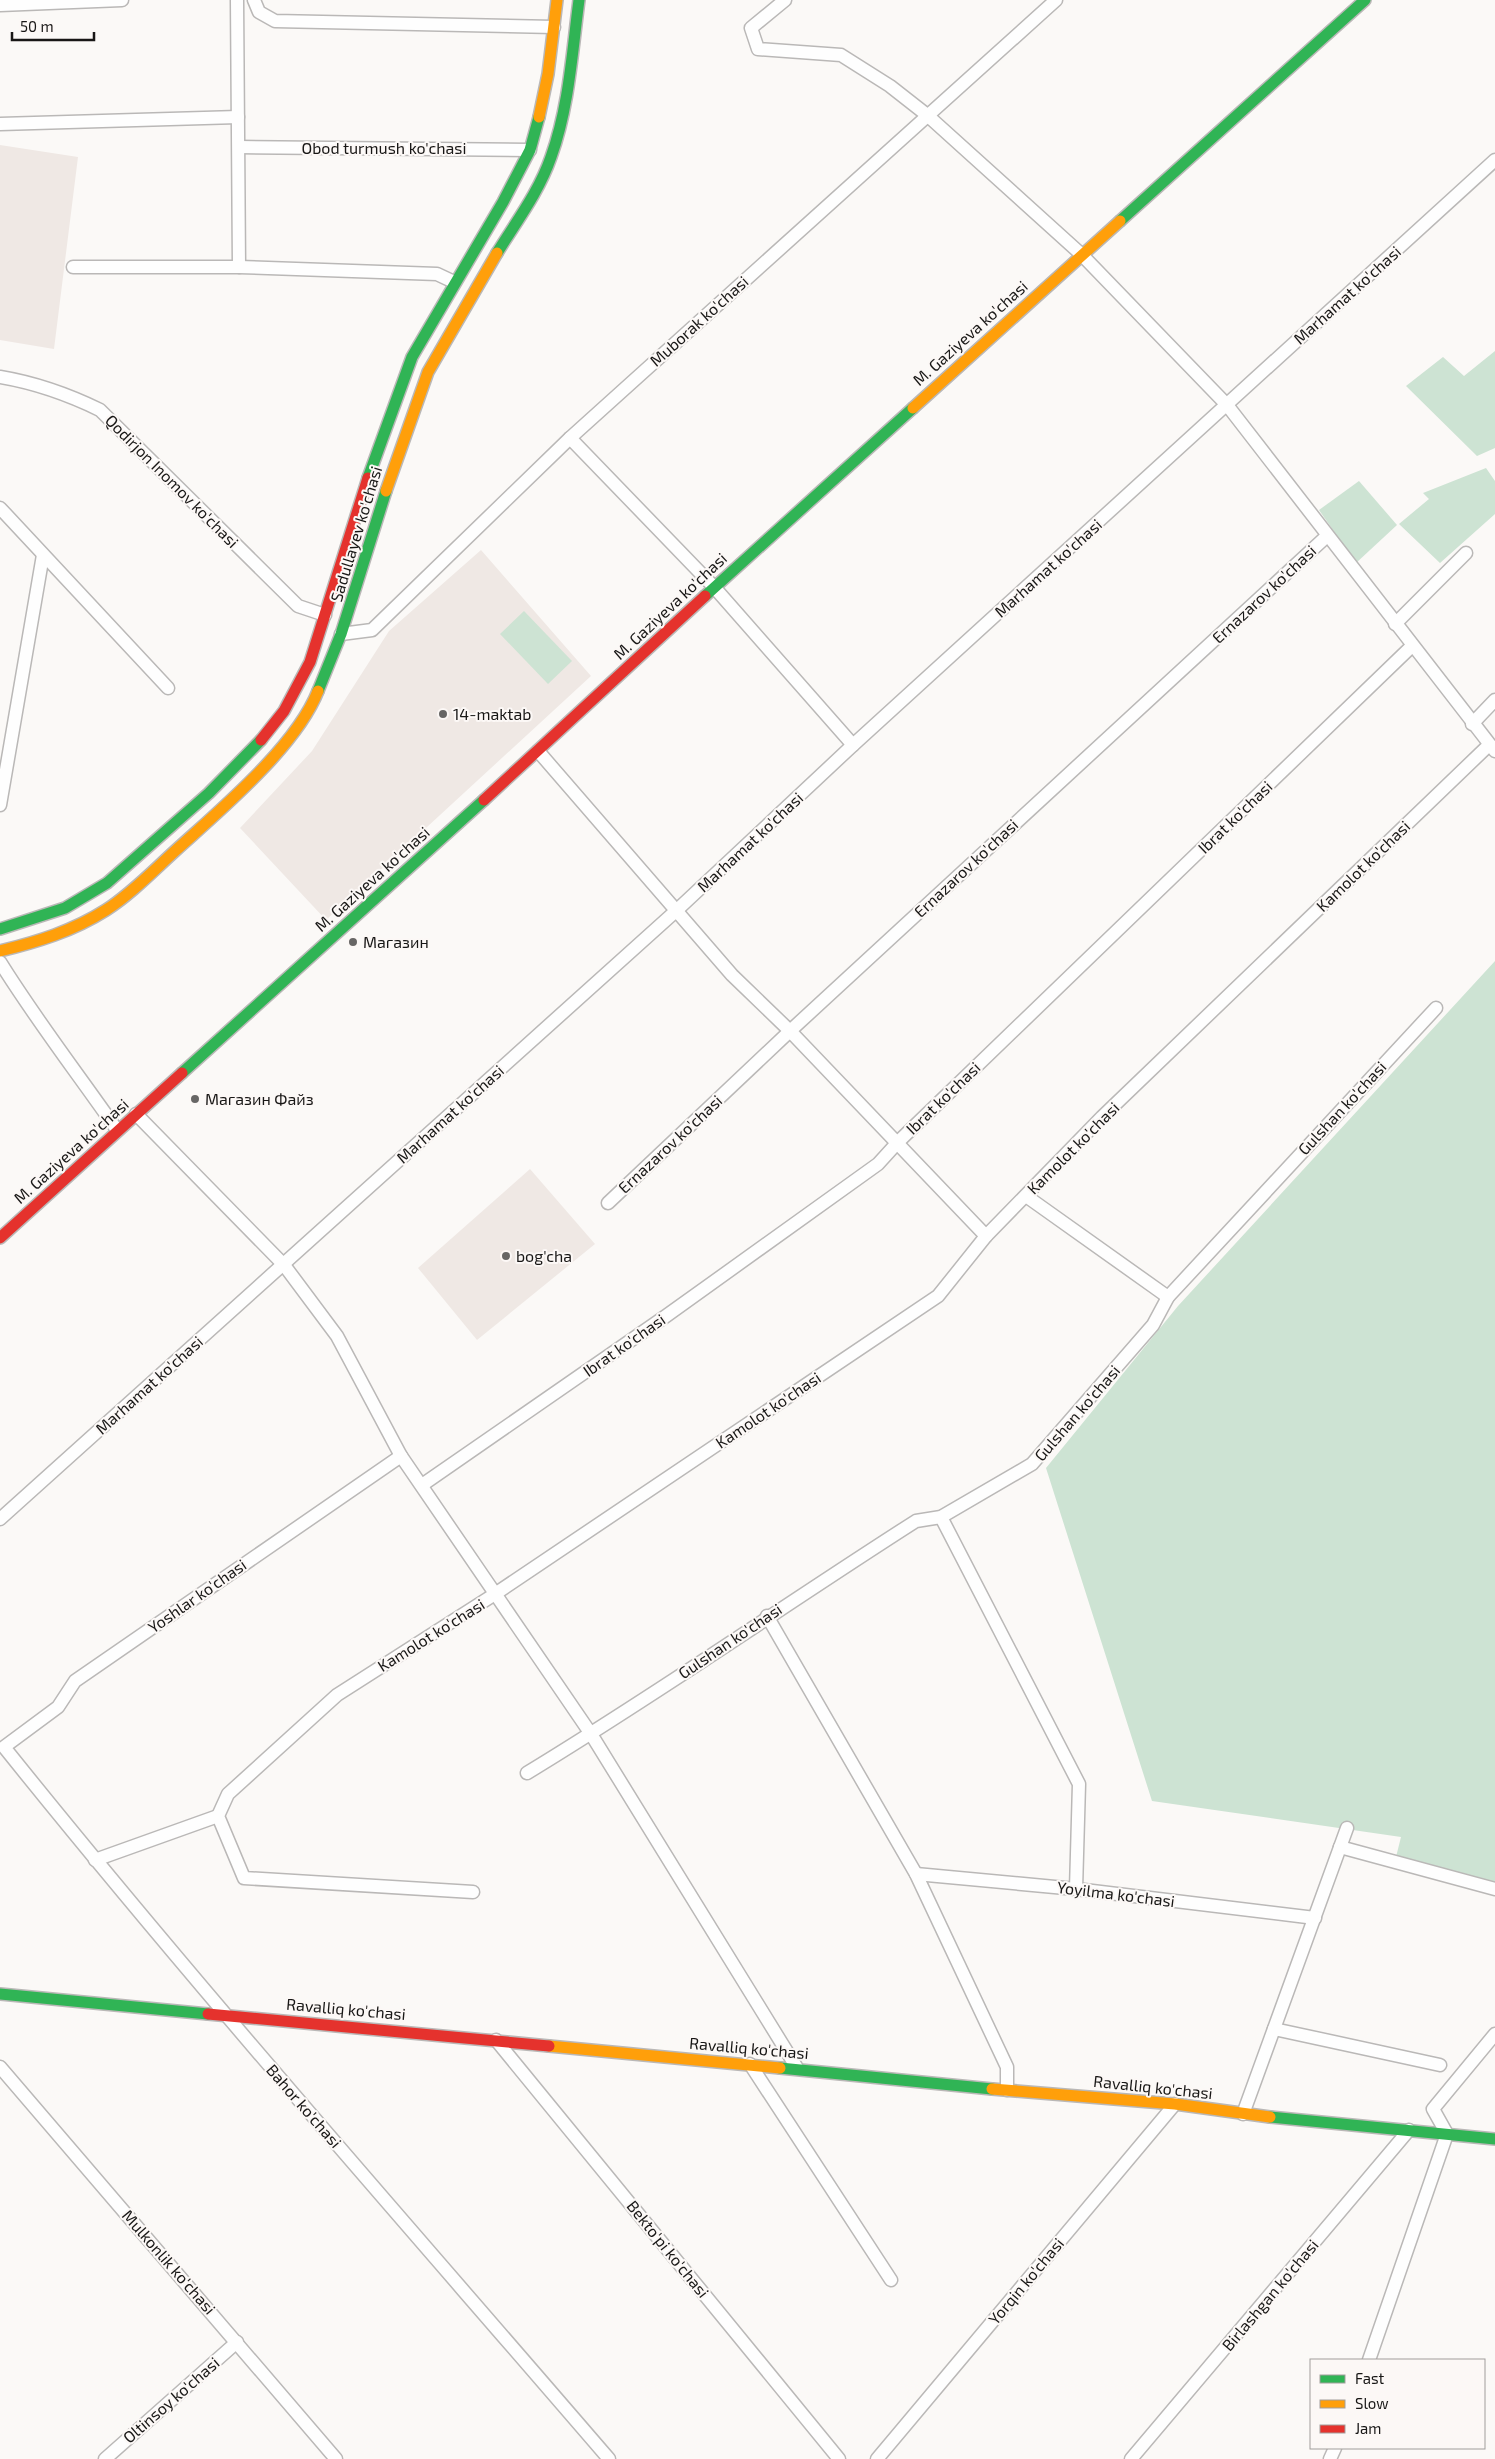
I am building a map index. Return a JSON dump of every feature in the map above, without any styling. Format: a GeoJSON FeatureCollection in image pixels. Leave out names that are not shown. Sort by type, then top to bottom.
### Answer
{"type":"FeatureCollection","features":[{"type":"Feature","properties":{"kind":"street"},"geometry":{"type":"LineString","coordinates":[[0,5],[34,2],[122,0]]}},
{"type":"Feature","properties":{"kind":"street"},"geometry":{"type":"LineString","coordinates":[[237,0],[239,266]]}},
{"type":"Feature","properties":{"kind":"street"},"geometry":{"type":"LineString","coordinates":[[254,0],[259,12],[275,21],[554,28]]}},
{"type":"Feature","properties":{"kind":"street"},"geometry":{"type":"LineString","coordinates":[[0,929],[48,916],[96,891],[226,778],[260,744],[289,706],[301,685],[394,400],[412,357],[454,282],[503,202],[530,150],[542,104],[557,0]]}},
{"type":"Feature","properties":{"kind":"street","name":"Sadullayev ko'chasi"},"geometry":{"type":"LineString","coordinates":[[0,951],[52,938],[105,912],[136,887],[242,789],[274,756],[304,718],[325,679],[400,447],[428,372],[474,290],[536,191],[552,157],[566,102],[579,0]]}},
{"type":"Feature","properties":{"kind":"street"},"geometry":{"type":"LineString","coordinates":[[785,0],[752,28],[758,49],[841,56],[890,86],[927,115],[1082,255],[1227,405],[1326,536],[1492,748]]}},
{"type":"Feature","properties":{"kind":"street","name":"Muborak ko'chasi"},"geometry":{"type":"LineString","coordinates":[[341,634],[372,630],[570,438],[1056,0]]}},
{"type":"Feature","properties":{"kind":"street","name":"M. Gaziyeva ko'chasi"},"geometry":{"type":"LineString","coordinates":[[0,1238],[117,1130],[538,751],[714,586],[1365,0]]}},
{"type":"Feature","properties":{"kind":"street"},"geometry":{"type":"LineString","coordinates":[[0,124],[238,117]]}},
{"type":"Feature","properties":{"kind":"street","name":"Obod turmush ko'chasi"},"geometry":{"type":"LineString","coordinates":[[239,147],[530,150]]}},
{"type":"Feature","properties":{"kind":"street","name":"Marhamat ko'chasi"},"geometry":{"type":"LineString","coordinates":[[0,1519],[677,910],[853,745],[1495,160]]}},
{"type":"Feature","properties":{"kind":"street"},"geometry":{"type":"LineString","coordinates":[[74,267],[239,266],[437,274],[454,282]]}},
{"type":"Feature","properties":{"kind":"street","name":"Qodirjon Inomov ko'chasi"},"geometry":{"type":"LineString","coordinates":[[0,377],[34,383],[70,395],[100,410],[298,606],[325,615]]}},
{"type":"Feature","properties":{"kind":"street"},"geometry":{"type":"LineString","coordinates":[[570,438],[714,586],[853,745]]}},
{"type":"Feature","properties":{"kind":"street"},"geometry":{"type":"LineString","coordinates":[[0,508],[168,688]]}},
{"type":"Feature","properties":{"kind":"street","name":"Ernazarov ko'chasi"},"geometry":{"type":"LineString","coordinates":[[608,1202],[790,1031],[1326,536]]}},
{"type":"Feature","properties":{"kind":"street"},"geometry":{"type":"LineString","coordinates":[[1395,624],[1466,553]]}},
{"type":"Feature","properties":{"kind":"street"},"geometry":{"type":"LineString","coordinates":[[0,805],[43,555]]}},
{"type":"Feature","properties":{"kind":"street","name":"Ibrat ko'chasi"},"geometry":{"type":"LineString","coordinates":[[422,1485],[666,1316],[878,1164],[898,1142],[1412,646]]}},
{"type":"Feature","properties":{"kind":"street"},"geometry":{"type":"LineString","coordinates":[[1472,724],[1495,700]]}},
{"type":"Feature","properties":{"kind":"street","name":"Kamolot ko'chasi"},"geometry":{"type":"LineString","coordinates":[[218,1816],[228,1794],[337,1694],[495,1594],[938,1296],[986,1236],[1102,1118],[1492,748]]}},
{"type":"Feature","properties":{"kind":"street"},"geometry":{"type":"LineString","coordinates":[[538,751],[732,975],[790,1031],[986,1236]]}},
{"type":"Feature","properties":{"kind":"street"},"geometry":{"type":"LineString","coordinates":[[0,962],[28,1007],[77,1072],[117,1130]]}},
{"type":"Feature","properties":{"kind":"street","name":"Gulshan ko'chasi"},"geometry":{"type":"LineString","coordinates":[[527,1773],[591,1734],[767,1616],[916,1520],[941,1517],[1032,1464],[1153,1325],[1168,1297],[1436,1008]]}},
{"type":"Feature","properties":{"kind":"street"},"geometry":{"type":"LineString","coordinates":[[136,1114],[284,1265],[337,1336],[400,1456],[422,1485],[591,1734],[797,2068]]}},
{"type":"Feature","properties":{"kind":"street"},"geometry":{"type":"LineString","coordinates":[[1026,1196],[1168,1297]]}},
{"type":"Feature","properties":{"kind":"street","name":"Yoshlar ko'chasi"},"geometry":{"type":"LineString","coordinates":[[4,1747],[58,1707],[75,1680],[400,1456]]}},
{"type":"Feature","properties":{"kind":"street"},"geometry":{"type":"LineString","coordinates":[[941,1517],[1079,1784],[1076,1889]]}},
{"type":"Feature","properties":{"kind":"street"},"geometry":{"type":"LineString","coordinates":[[767,1616],[916,1874],[1007,2067],[1008,2090]]}},
{"type":"Feature","properties":{"kind":"street","name":"Bahor ko'chasi"},"geometry":{"type":"LineString","coordinates":[[4,1747],[95,1860],[224,2014],[610,2459]]}},
{"type":"Feature","properties":{"kind":"street"},"geometry":{"type":"LineString","coordinates":[[95,1860],[218,1816],[244,1878],[473,1892]]}},
{"type":"Feature","properties":{"kind":"street"},"geometry":{"type":"LineString","coordinates":[[1243,2114],[1347,1828]]}},
{"type":"Feature","properties":{"kind":"street"},"geometry":{"type":"LineString","coordinates":[[1340,1848],[1495,1889]]}},
{"type":"Feature","properties":{"kind":"street","name":"Yoyilma ko'chasi"},"geometry":{"type":"LineString","coordinates":[[916,1874],[1076,1889],[1315,1918]]}},
{"type":"Feature","properties":{"kind":"street","name":"Ravalliq ko'chasi"},"geometry":{"type":"LineString","coordinates":[[0,1994],[797,2068],[1008,2090],[1175,2104],[1243,2114],[1495,2139]]}},
{"type":"Feature","properties":{"kind":"street"},"geometry":{"type":"LineString","coordinates":[[1274,2029],[1440,2065]]}},
{"type":"Feature","properties":{"kind":"street"},"geometry":{"type":"LineString","coordinates":[[1369,2359],[1446,2134],[1434,2109],[1495,2034]]}},
{"type":"Feature","properties":{"kind":"street","name":"Bekto'pi ko'chasi"},"geometry":{"type":"LineString","coordinates":[[496,2040],[839,2459]]}},
{"type":"Feature","properties":{"kind":"street"},"geometry":{"type":"LineString","coordinates":[[750,2064],[891,2280]]}},
{"type":"Feature","properties":{"kind":"street","name":"Mulkonlik ko'chasi"},"geometry":{"type":"LineString","coordinates":[[0,2067],[336,2459]]}},
{"type":"Feature","properties":{"kind":"street","name":"Yorqin ko'chasi"},"geometry":{"type":"LineString","coordinates":[[876,2459],[1175,2104]]}},
{"type":"Feature","properties":{"kind":"street","name":"Birlashgan ko'chasi"},"geometry":{"type":"LineString","coordinates":[[1131,2459],[1409,2130]]}},
{"type":"Feature","properties":{"kind":"street","name":"Oltinsoy ko'chasi"},"geometry":{"type":"LineString","coordinates":[[105,2459],[237,2342]]}},
{"type":"Feature","properties":{"kind":"shaded area"},"geometry":{"type":"Polygon","coordinates":[[[0,145],[78,157],[54,349],[0,340],[0,145]]]}},
{"type":"Feature","properties":{"kind":"shaded area","name":"14-maktab"},"geometry":{"type":"Polygon","coordinates":[[[481,550],[591,676],[326,920],[240,828],[312,751],[389,631],[481,550]]]}},
{"type":"Feature","properties":{"kind":"shaded area","name":"bog'cha"},"geometry":{"type":"Polygon","coordinates":[[[530,1169],[595,1244],[477,1340],[418,1268],[530,1169]]]}},
{"type":"Feature","properties":{"kind":"green space"},"geometry":{"type":"Polygon","coordinates":[[[1495,351],[1495,448],[1477,456],[1406,386],[1443,357],[1464,376],[1495,351]]]}},
{"type":"Feature","properties":{"kind":"green space"},"geometry":{"type":"Polygon","coordinates":[[[1486,468],[1495,481],[1495,514],[1440,563],[1399,524],[1429,499],[1423,493],[1486,468]]]}},
{"type":"Feature","properties":{"kind":"green space"},"geometry":{"type":"Polygon","coordinates":[[[1359,481],[1397,525],[1356,563],[1319,510],[1359,481]]]}},
{"type":"Feature","properties":{"kind":"green space"},"geometry":{"type":"Polygon","coordinates":[[[524,611],[572,661],[548,684],[500,634],[524,611]]]}},
{"type":"Feature","properties":{"kind":"green space"},"geometry":{"type":"Polygon","coordinates":[[[1495,961],[1495,1882],[1396,1857],[1401,1837],[1152,1801],[1046,1468],[1178,1306],[1495,961]]]}},
{"type":"Feature","properties":{"kind":"traffic: fast"},"geometry":{"type":"LineString","coordinates":[[497,253],[534,195],[551,157],[566,99],[579,0]]}},
{"type":"Feature","properties":{"kind":"traffic: fast"},"geometry":{"type":"LineString","coordinates":[[1120,221],[1365,0]]}},
{"type":"Feature","properties":{"kind":"traffic: fast"},"geometry":{"type":"LineString","coordinates":[[368,478],[412,357],[503,202],[530,150],[539,117]]}},
{"type":"Feature","properties":{"kind":"traffic: fast"},"geometry":{"type":"LineString","coordinates":[[705,596],[913,408]]}},
{"type":"Feature","properties":{"kind":"traffic: fast"},"geometry":{"type":"LineString","coordinates":[[318,691],[341,634],[386,491]]}},
{"type":"Feature","properties":{"kind":"traffic: fast"},"geometry":{"type":"LineString","coordinates":[[0,929],[65,908],[107,883],[209,793],[261,740]]}},
{"type":"Feature","properties":{"kind":"traffic: fast"},"geometry":{"type":"LineString","coordinates":[[182,1073],[484,800]]}},
{"type":"Feature","properties":{"kind":"traffic: fast"},"geometry":{"type":"LineString","coordinates":[[0,1994],[208,2014]]}},
{"type":"Feature","properties":{"kind":"traffic: fast"},"geometry":{"type":"LineString","coordinates":[[780,2068],[992,2089]]}},
{"type":"Feature","properties":{"kind":"traffic: fast"},"geometry":{"type":"LineString","coordinates":[[1270,2117],[1495,2139]]}},
{"type":"Feature","properties":{"kind":"traffic: slow"},"geometry":{"type":"LineString","coordinates":[[539,117],[548,74],[557,0]]}},
{"type":"Feature","properties":{"kind":"traffic: slow"},"geometry":{"type":"LineString","coordinates":[[913,408],[1120,221]]}},
{"type":"Feature","properties":{"kind":"traffic: slow"},"geometry":{"type":"LineString","coordinates":[[386,491],[428,372],[497,253]]}},
{"type":"Feature","properties":{"kind":"traffic: slow"},"geometry":{"type":"LineString","coordinates":[[0,951],[41,940],[68,930],[106,910],[124,897],[255,777],[293,734],[318,691]]}},
{"type":"Feature","properties":{"kind":"traffic: slow"},"geometry":{"type":"LineString","coordinates":[[549,2046],[780,2068]]}},
{"type":"Feature","properties":{"kind":"traffic: slow"},"geometry":{"type":"LineString","coordinates":[[992,2089],[1175,2104],[1270,2117]]}},
{"type":"Feature","properties":{"kind":"traffic: jam"},"geometry":{"type":"LineString","coordinates":[[261,740],[284,711],[310,662],[368,478]]}},
{"type":"Feature","properties":{"kind":"traffic: jam"},"geometry":{"type":"LineString","coordinates":[[484,800],[705,596]]}},
{"type":"Feature","properties":{"kind":"traffic: jam"},"geometry":{"type":"LineString","coordinates":[[0,1238],[182,1073]]}},
{"type":"Feature","properties":{"kind":"traffic: jam"},"geometry":{"type":"LineString","coordinates":[[208,2014],[549,2046]]}},
{"type":"Feature","properties":{"kind":"place","name":"14-maktab"},"geometry":{"type":"Point","coordinates":[443,714]}},
{"type":"Feature","properties":{"kind":"place","name":"Магазин"},"geometry":{"type":"Point","coordinates":[353,942]}},
{"type":"Feature","properties":{"kind":"place","name":"Магазин Файз"},"geometry":{"type":"Point","coordinates":[195,1099]}},
{"type":"Feature","properties":{"kind":"place","name":"bog'cha"},"geometry":{"type":"Point","coordinates":[506,1256]}}]}
